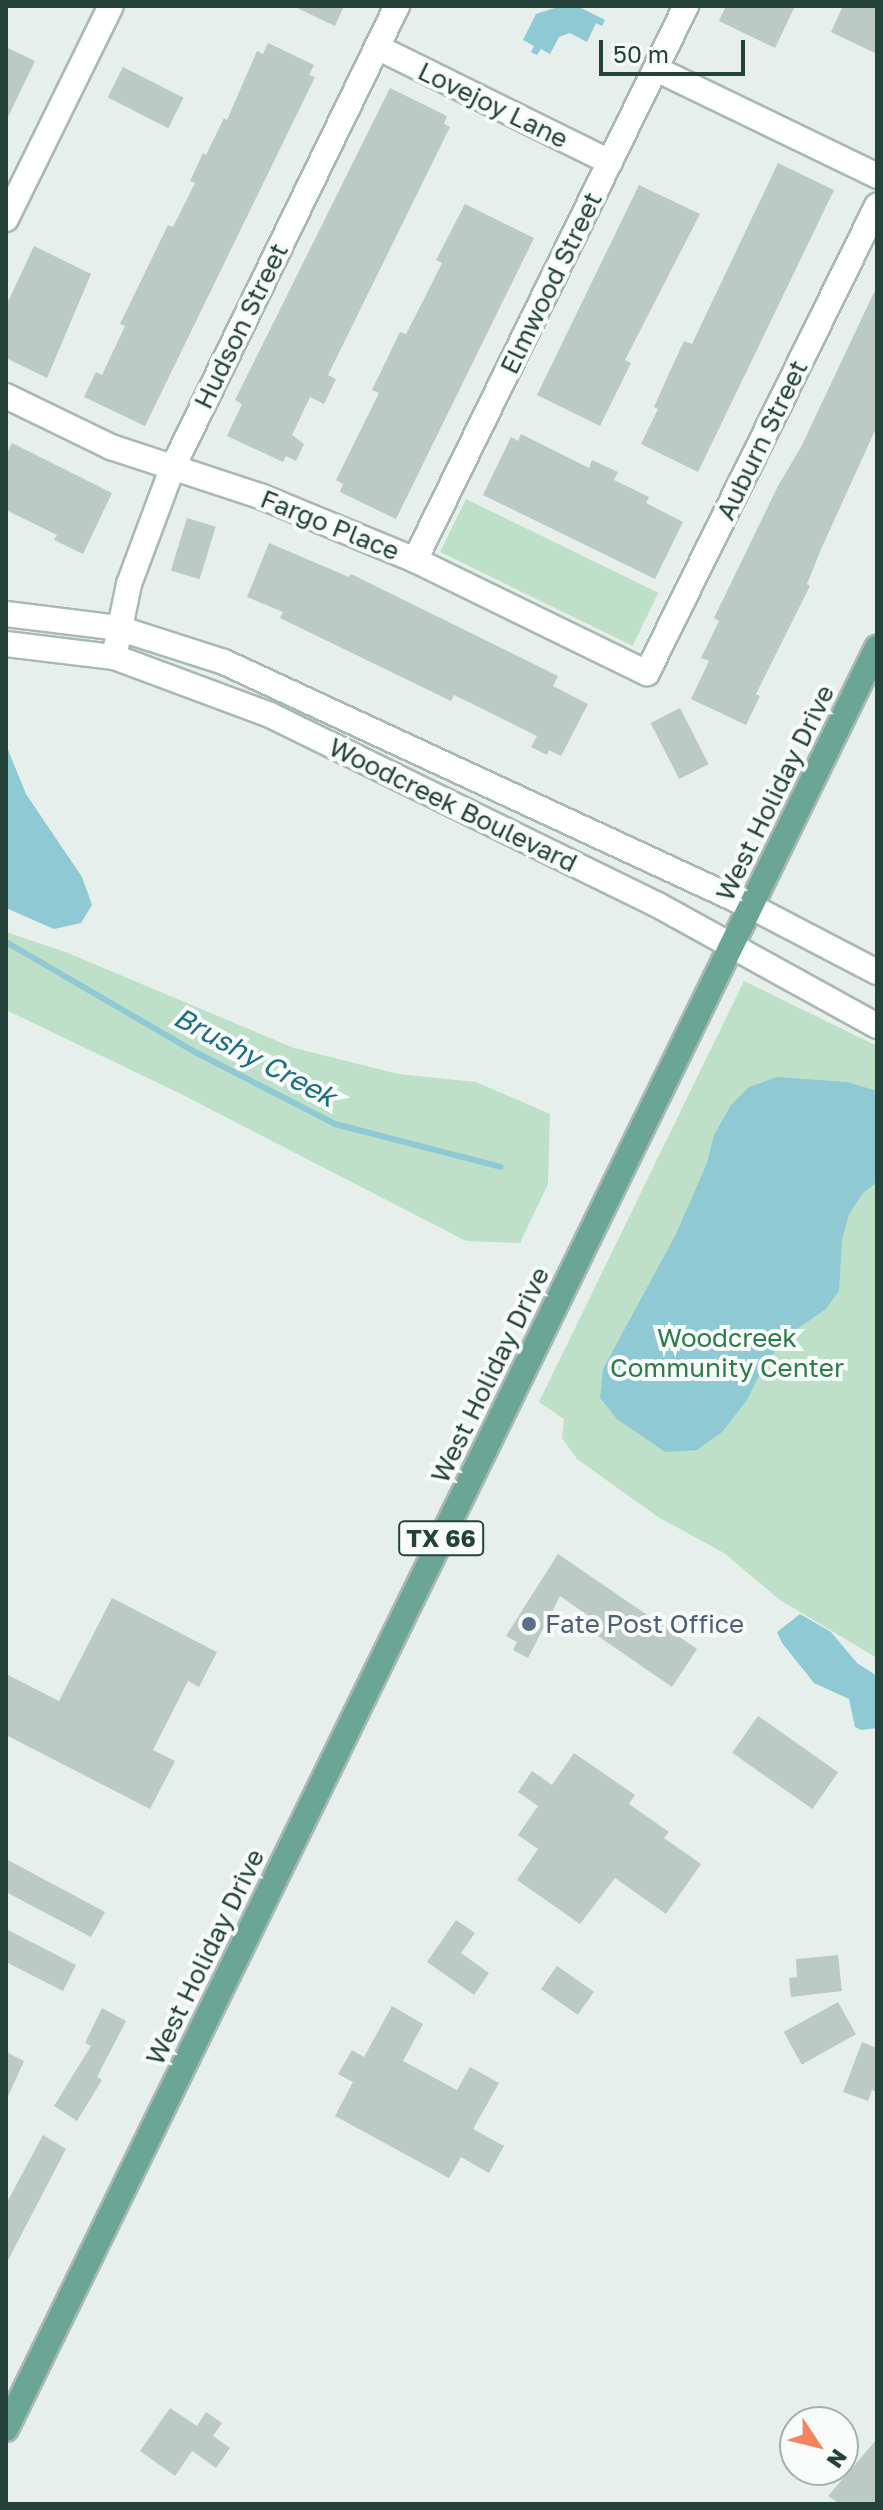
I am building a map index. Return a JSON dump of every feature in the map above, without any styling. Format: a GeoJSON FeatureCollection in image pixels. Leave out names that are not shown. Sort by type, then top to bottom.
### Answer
{"type":"FeatureCollection","features":[{"type":"Feature","properties":{"kind":"main road","name":"West Holiday Drive"},"geometry":{"type":"LineString","coordinates":[[6,2429],[877,648]]}},
{"type":"Feature","properties":{"kind":"street"},"geometry":{"type":"LineString","coordinates":[[6,219],[111,6]]}},
{"type":"Feature","properties":{"kind":"street","name":"Hudson Street"},"geometry":{"type":"LineString","coordinates":[[114,657],[118,628],[133,572],[172,469],[397,6]]}},
{"type":"Feature","properties":{"kind":"street","name":"Elmwood Street"},"geometry":{"type":"LineString","coordinates":[[415,560],[686,6]]}},
{"type":"Feature","properties":{"kind":"street","name":"Lovejoy Lane"},"geometry":{"type":"LineString","coordinates":[[377,47],[610,162]]}},
{"type":"Feature","properties":{"kind":"street"},"geometry":{"type":"LineString","coordinates":[[656,69],[877,176]]}},
{"type":"Feature","properties":{"kind":"street","name":"Auburn Street"},"geometry":{"type":"LineString","coordinates":[[647,673],[877,206]]}},
{"type":"Feature","properties":{"kind":"street","name":"Fargo Place"},"geometry":{"type":"LineString","coordinates":[[6,396],[111,447],[283,504],[415,560],[647,673]]}},
{"type":"Feature","properties":{"kind":"street","name":"Woodcreek Boulevard"},"geometry":{"type":"LineString","coordinates":[[6,614],[118,628],[224,662],[750,906],[877,972]]}},
{"type":"Feature","properties":{"kind":"street","name":"Woodcreek Boulevard"},"geometry":{"type":"LineString","coordinates":[[6,644],[114,657],[270,715],[731,943],[845,1012],[877,1026]]}},
{"type":"Feature","properties":{"kind":"green space"},"geometry":{"type":"Polygon","coordinates":[[[466,499],[658,593],[632,646],[440,552],[466,499]]]}},
{"type":"Feature","properties":{"kind":"green space"},"geometry":{"type":"Polygon","coordinates":[[[6,932],[68,953],[294,1048],[398,1074],[476,1082],[550,1114],[548,1184],[520,1243],[466,1241],[181,1094],[6,1010],[6,932]]]}},
{"type":"Feature","properties":{"kind":"green space","name":"Woodcreek Community Center"},"geometry":{"type":"Polygon","coordinates":[[[744,981],[877,1046],[877,1658],[780,1600],[724,1553],[658,1517],[577,1459],[562,1438],[564,1419],[539,1402],[744,981]]]}},
{"type":"Feature","properties":{"kind":"water"},"geometry":{"type":"Polygon","coordinates":[[[561,6],[577,6],[605,20],[602,26],[596,23],[587,42],[570,33],[559,37],[550,54],[541,49],[537,55],[531,52],[534,46],[523,40],[536,14],[561,6]]]}},
{"type":"Feature","properties":{"kind":"water"},"geometry":{"type":"Polygon","coordinates":[[[6,745],[26,794],[82,877],[92,905],[81,923],[54,929],[6,908],[6,745]]]}},
{"type":"Feature","properties":{"kind":"water"},"geometry":{"type":"Polygon","coordinates":[[[777,1077],[847,1082],[877,1091],[877,1182],[863,1193],[849,1214],[842,1240],[839,1291],[826,1309],[791,1333],[765,1363],[747,1400],[722,1432],[697,1450],[665,1452],[617,1419],[600,1398],[603,1369],[676,1234],[707,1163],[714,1135],[731,1105],[749,1087],[777,1077]]]}},
{"type":"Feature","properties":{"kind":"water"},"geometry":{"type":"Polygon","coordinates":[[[800,1614],[831,1632],[857,1663],[877,1676],[877,1728],[861,1730],[855,1727],[849,1699],[814,1683],[782,1643],[777,1632],[800,1614]]]}},
{"type":"Feature","properties":{"kind":"building"},"geometry":{"type":"Polygon","coordinates":[[[293,6],[344,6],[335,26],[293,6]]]}},
{"type":"Feature","properties":{"kind":"building"},"geometry":{"type":"Polygon","coordinates":[[[726,6],[795,6],[775,48],[719,21],[726,6]]]}},
{"type":"Feature","properties":{"kind":"building"},"geometry":{"type":"Polygon","coordinates":[[[843,6],[877,6],[877,54],[831,32],[843,6]]]}},
{"type":"Feature","properties":{"kind":"building"},"geometry":{"type":"Polygon","coordinates":[[[268,43],[314,65],[309,75],[315,77],[145,426],[84,397],[96,372],[102,375],[125,326],[120,324],[168,225],[173,227],[195,183],[190,181],[203,153],[206,155],[224,118],[227,120],[257,51],[263,54],[268,43]]]}},
{"type":"Feature","properties":{"kind":"building"},"geometry":{"type":"Polygon","coordinates":[[[6,47],[35,61],[6,121],[6,47]]]}},
{"type":"Feature","properties":{"kind":"building"},"geometry":{"type":"Polygon","coordinates":[[[123,67],[184,98],[168,128],[108,97],[123,67]]]}},
{"type":"Feature","properties":{"kind":"building"},"geometry":{"type":"Polygon","coordinates":[[[390,88],[447,116],[444,124],[450,127],[328,375],[336,379],[324,404],[310,397],[292,435],[304,444],[296,461],[286,456],[283,462],[227,436],[242,404],[235,400],[390,88]]]}},
{"type":"Feature","properties":{"kind":"building"},"geometry":{"type":"Polygon","coordinates":[[[778,163],[834,190],[698,472],[641,444],[684,341],[692,344],[778,163]]]}},
{"type":"Feature","properties":{"kind":"building"},"geometry":{"type":"Polygon","coordinates":[[[639,185],[700,214],[625,360],[631,363],[600,426],[537,395],[639,185]]]}},
{"type":"Feature","properties":{"kind":"building"},"geometry":{"type":"Polygon","coordinates":[[[465,204],[534,238],[396,519],[340,492],[343,484],[336,480],[379,393],[372,390],[400,332],[406,334],[442,263],[436,260],[465,204]]]}},
{"type":"Feature","properties":{"kind":"building"},"geometry":{"type":"Polygon","coordinates":[[[34,246],[91,274],[47,378],[6,358],[6,306],[34,246]]]}},
{"type":"Feature","properties":{"kind":"building"},"geometry":{"type":"Polygon","coordinates":[[[877,286],[877,426],[822,547],[807,584],[810,586],[756,694],[760,696],[746,725],[691,699],[709,661],[701,658],[719,621],[714,618],[778,486],[801,447],[877,286]]]}},
{"type":"Feature","properties":{"kind":"building"},"geometry":{"type":"Polygon","coordinates":[[[521,434],[589,468],[592,460],[618,472],[614,480],[649,497],[646,503],[683,522],[655,579],[483,495],[511,437],[518,441],[521,434]]]}},
{"type":"Feature","properties":{"kind":"building"},"geometry":{"type":"Polygon","coordinates":[[[12,443],[112,493],[83,554],[54,540],[57,535],[6,510],[6,455],[12,443]]]}},
{"type":"Feature","properties":{"kind":"building"},"geometry":{"type":"Polygon","coordinates":[[[187,518],[216,527],[200,579],[171,571],[187,518]]]}},
{"type":"Feature","properties":{"kind":"building"},"geometry":{"type":"Polygon","coordinates":[[[269,543],[349,577],[351,574],[558,676],[553,686],[588,704],[561,756],[549,750],[547,755],[531,747],[537,736],[454,695],[451,701],[280,618],[283,612],[247,597],[269,543]]]}},
{"type":"Feature","properties":{"kind":"building"},"geometry":{"type":"Polygon","coordinates":[[[680,708],[709,764],[679,779],[651,723],[680,708]]]}},
{"type":"Feature","properties":{"kind":"building"},"geometry":{"type":"Polygon","coordinates":[[[558,1554],[697,1649],[672,1687],[589,1630],[596,1621],[560,1596],[528,1658],[513,1650],[517,1642],[506,1636],[558,1554]]]}},
{"type":"Feature","properties":{"kind":"building"},"geometry":{"type":"Polygon","coordinates":[[[112,1598],[217,1652],[199,1687],[188,1681],[153,1750],[175,1761],[150,1809],[6,1735],[6,1674],[59,1701],[112,1598]]]}},
{"type":"Feature","properties":{"kind":"building"},"geometry":{"type":"Polygon","coordinates":[[[758,1716],[838,1772],[812,1809],[732,1753],[758,1716]]]}},
{"type":"Feature","properties":{"kind":"building"},"geometry":{"type":"Polygon","coordinates":[[[574,1753],[635,1795],[629,1804],[669,1832],[664,1838],[701,1864],[666,1914],[615,1878],[580,1924],[517,1880],[538,1849],[518,1835],[538,1806],[518,1792],[532,1771],[552,1785],[574,1753]]]}},
{"type":"Feature","properties":{"kind":"building"},"geometry":{"type":"Polygon","coordinates":[[[6,1859],[105,1912],[91,1937],[6,1892],[6,1859]]]}},
{"type":"Feature","properties":{"kind":"building"},"geometry":{"type":"Polygon","coordinates":[[[456,1920],[475,1933],[461,1953],[489,1973],[474,1995],[427,1962],[456,1920]]]}},
{"type":"Feature","properties":{"kind":"building"},"geometry":{"type":"Polygon","coordinates":[[[6,1929],[76,1965],[63,1991],[6,1962],[6,1929]]]}},
{"type":"Feature","properties":{"kind":"building"},"geometry":{"type":"Polygon","coordinates":[[[838,1955],[842,1991],[791,1997],[789,1978],[797,1977],[796,1959],[838,1955]]]}},
{"type":"Feature","properties":{"kind":"building"},"geometry":{"type":"Polygon","coordinates":[[[557,1966],[594,1992],[578,2015],[541,1989],[557,1966]]]}},
{"type":"Feature","properties":{"kind":"building"},"geometry":{"type":"Polygon","coordinates":[[[838,2002],[856,2034],[802,2064],[784,2032],[838,2002]]]}},
{"type":"Feature","properties":{"kind":"building"},"geometry":{"type":"Polygon","coordinates":[[[392,2006],[423,2024],[403,2061],[457,2090],[470,2067],[499,2083],[473,2129],[504,2146],[489,2173],[461,2157],[449,2178],[335,2116],[353,2082],[338,2074],[352,2050],[364,2057],[392,2006]]]}},
{"type":"Feature","properties":{"kind":"building"},"geometry":{"type":"Polygon","coordinates":[[[102,2008],[126,2021],[97,2077],[102,2080],[77,2121],[54,2106],[91,2046],[85,2043],[102,2008]]]}},
{"type":"Feature","properties":{"kind":"building"},"geometry":{"type":"Polygon","coordinates":[[[862,2042],[877,2048],[877,2092],[872,2090],[868,2101],[843,2092],[862,2042]]]}},
{"type":"Feature","properties":{"kind":"building"},"geometry":{"type":"Polygon","coordinates":[[[6,2052],[24,2061],[6,2101],[6,2052]]]}},
{"type":"Feature","properties":{"kind":"building"},"geometry":{"type":"Polygon","coordinates":[[[43,2135],[66,2149],[6,2264],[6,2204],[43,2135]]]}},
{"type":"Feature","properties":{"kind":"building"},"geometry":{"type":"Polygon","coordinates":[[[170,2408],[197,2426],[206,2412],[222,2423],[213,2436],[230,2448],[216,2468],[192,2451],[175,2476],[140,2451],[170,2408]]]}},
{"type":"Feature","properties":{"kind":"building"},"geometry":{"type":"Polygon","coordinates":[[[877,2439],[877,2504],[840,2504],[828,2496],[837,2486],[859,2486],[859,2460],[877,2439]]]}},
{"type":"Feature","properties":{"kind":"waterway","name":"Brushy Creek"},"geometry":{"type":"LineString","coordinates":[[6,942],[197,1053],[335,1124],[501,1167]]}},
{"type":"Feature","properties":{"kind":"place","name":"Fate Post Office"},"geometry":{"type":"Point","coordinates":[529,1624]}}]}
